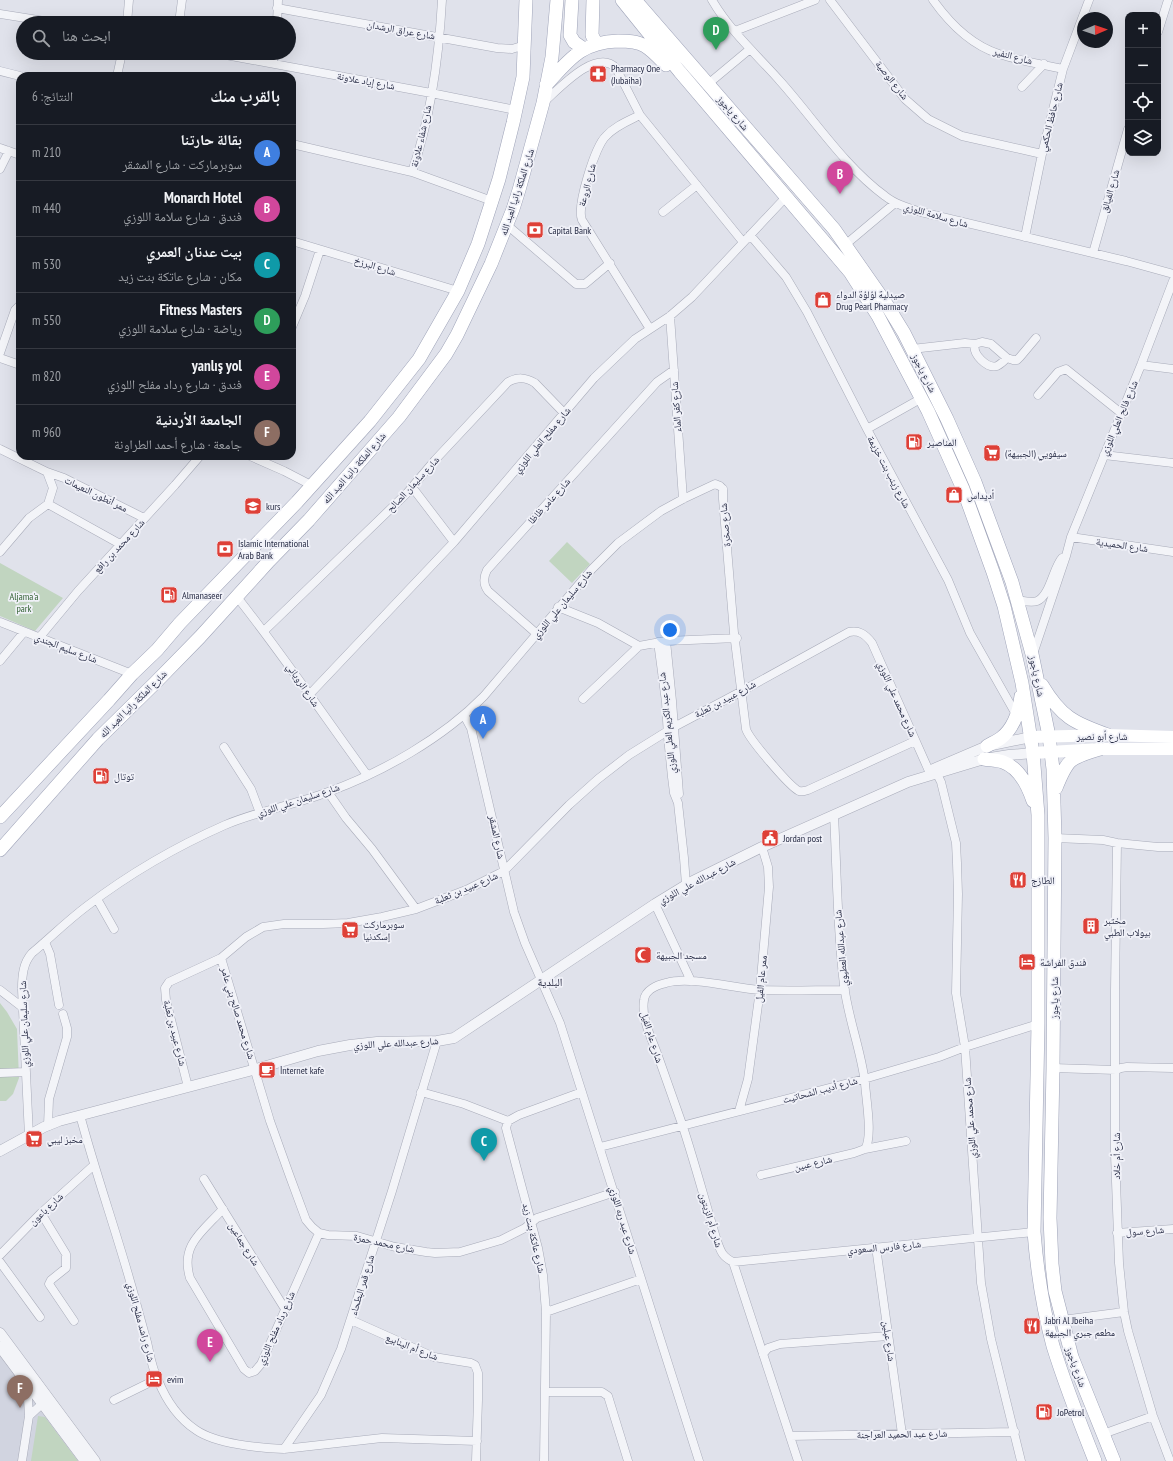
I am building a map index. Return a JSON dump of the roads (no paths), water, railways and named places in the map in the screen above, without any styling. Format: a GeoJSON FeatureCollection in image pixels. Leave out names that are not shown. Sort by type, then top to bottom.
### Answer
{"type":"FeatureCollection","features":[{"type":"Feature","properties":{"kind":"main road","name":"شارع الملكة رانيا العبد الله"},"geometry":{"type":"LineString","coordinates":[[0,817],[132,674],[157,650],[180,623],[311,485],[370,420],[419,359],[458,291],[478,244],[492,202],[523,77],[526,0]]}},
{"type":"Feature","properties":{"kind":"main road","name":"شارع الملكة رانيا العبد الله"},"geometry":{"type":"LineString","coordinates":[[0,850],[98,739],[155,683],[309,520],[399,417],[436,370],[457,335],[491,264],[519,190],[543,103],[552,57],[557,0]]}},
{"type":"Feature","properties":{"kind":"main road"},"geometry":{"type":"LineString","coordinates":[[572,0],[570,35],[574,42],[590,46],[624,41],[635,42],[645,46],[669,68],[707,112],[719,122],[722,121]]}},
{"type":"Feature","properties":{"kind":"main road"},"geometry":{"type":"LineString","coordinates":[[546,85],[565,64],[590,46],[592,35],[593,0]]}},
{"type":"Feature","properties":{"kind":"main road","name":"شارع ياجوز"},"geometry":{"type":"LineString","coordinates":[[622,0],[850,272],[882,323],[922,398],[963,489],[981,536],[1004,606],[1022,683],[1031,737],[1038,816],[1038,1024],[1034,1232],[1039,1279],[1052,1340],[1073,1405],[1095,1461]]}},
{"type":"Feature","properties":{"kind":"main road","name":"شارع ياجوز"},"geometry":{"type":"LineString","coordinates":[[636,0],[834,230],[885,302],[912,349],[947,419],[975,482],[1018,600],[1032,654],[1049,736],[1054,793],[1053,1068],[1050,1226],[1055,1290],[1078,1375],[1104,1434],[1114,1461]]}},
{"type":"Feature","properties":{"kind":"main road"},"geometry":{"type":"LineString","coordinates":[[1036,675],[1052,700],[1067,717],[1076,723],[1108,735]]}},
{"type":"Feature","properties":{"kind":"main road"},"geometry":{"type":"LineString","coordinates":[[988,746],[1002,738],[1017,716],[1022,683]]}},
{"type":"Feature","properties":{"kind":"main road","name":"شارع أبو نصير"},"geometry":{"type":"LineString","coordinates":[[1031,737],[1108,735],[1173,737]]}},
{"type":"Feature","properties":{"kind":"main road"},"geometry":{"type":"LineString","coordinates":[[1054,793],[1063,770],[1068,762],[1076,757],[1100,749]]}},
{"type":"Feature","properties":{"kind":"main road","name":"شارع أبو نصير"},"geometry":{"type":"LineString","coordinates":[[1033,753],[1100,749],[1173,749]]}},
{"type":"Feature","properties":{"kind":"main road"},"geometry":{"type":"LineString","coordinates":[[984,759],[1003,762],[1012,767],[1021,775],[1031,795],[1038,816]]}},
{"type":"Feature","properties":{"kind":"street"},"geometry":{"type":"LineString","coordinates":[[128,16],[129,0]]}},
{"type":"Feature","properties":{"kind":"street"},"geometry":{"type":"LineString","coordinates":[[180,16],[182,0]]}},
{"type":"Feature","properties":{"kind":"street","name":"شارع شفاء علاونة"},"geometry":{"type":"LineString","coordinates":[[296,145],[412,172],[419,152],[431,93],[439,37],[442,0]]}},
{"type":"Feature","properties":{"kind":"street","name":"شارع سلامة اللوزي"},"geometry":{"type":"LineString","coordinates":[[712,0],[718,11],[750,49],[780,80],[841,154],[862,177],[884,196],[895,203],[921,212],[1093,253],[1173,274]]}},
{"type":"Feature","properties":{"kind":"street"},"geometry":{"type":"LineString","coordinates":[[735,31],[815,0]]}},
{"type":"Feature","properties":{"kind":"street","name":"شارع الوصية"},"geometry":{"type":"LineString","coordinates":[[830,0],[905,98],[928,119],[962,136],[1042,154]]}},
{"type":"Feature","properties":{"kind":"street","name":"شارع النفير"},"geometry":{"type":"LineString","coordinates":[[933,0],[955,27],[965,36],[984,48],[1000,54],[1063,69]]}},
{"type":"Feature","properties":{"kind":"street","name":"شارع حافظ الحكمي"},"geometry":{"type":"LineString","coordinates":[[1025,237],[1042,154],[1063,69],[1089,0]]}},
{"type":"Feature","properties":{"kind":"street"},"geometry":{"type":"LineString","coordinates":[[1161,22],[1168,0]]}},
{"type":"Feature","properties":{"kind":"street"},"geometry":{"type":"LineString","coordinates":[[277,4],[277,16]]}},
{"type":"Feature","properties":{"kind":"street","name":"شارع عراق الرشدان"},"geometry":{"type":"LineString","coordinates":[[277,4],[497,48],[512,49],[525,45]]}},
{"type":"Feature","properties":{"kind":"street"},"geometry":{"type":"LineString","coordinates":[[0,14],[16,17]]}},
{"type":"Feature","properties":{"kind":"street"},"geometry":{"type":"LineString","coordinates":[[708,84],[750,49]]}},
{"type":"Feature","properties":{"kind":"street"},"geometry":{"type":"LineString","coordinates":[[118,72],[120,60]]}},
{"type":"Feature","properties":{"kind":"street","name":"شارع إياد علاونة"},"geometry":{"type":"LineString","coordinates":[[256,60],[516,110]]}},
{"type":"Feature","properties":{"kind":"street"},"geometry":{"type":"LineString","coordinates":[[543,103],[578,72],[600,62],[607,61],[611,63],[616,68],[640,115],[743,242]]}},
{"type":"Feature","properties":{"kind":"street"},"geometry":{"type":"LineString","coordinates":[[1022,87],[1044,64]]}},
{"type":"Feature","properties":{"kind":"street"},"geometry":{"type":"LineString","coordinates":[[0,71],[16,75]]}},
{"type":"Feature","properties":{"kind":"street","name":"شارع الروعة"},"geometry":{"type":"LineString","coordinates":[[640,115],[610,132],[600,144],[592,162],[580,208],[582,220],[650,329]]}},
{"type":"Feature","properties":{"kind":"street","name":"شارع الفيالق"},"geometry":{"type":"LineString","coordinates":[[1093,253],[1125,140]]}},
{"type":"Feature","properties":{"kind":"street"},"geometry":{"type":"LineString","coordinates":[[0,148],[16,153]]}},
{"type":"Feature","properties":{"kind":"street"},"geometry":{"type":"LineString","coordinates":[[0,169],[8,151]]}},
{"type":"Feature","properties":{"kind":"street"},"geometry":{"type":"LineString","coordinates":[[412,172],[492,202]]}},
{"type":"Feature","properties":{"kind":"street"},"geometry":{"type":"LineString","coordinates":[[663,212],[697,185]]}},
{"type":"Feature","properties":{"kind":"street","name":"شارع مفلح العلي اللوزي"},"geometry":{"type":"LineString","coordinates":[[309,695],[454,542],[608,363],[635,339],[670,316],[692,297],[786,197]]}},
{"type":"Feature","properties":{"kind":"street"},"geometry":{"type":"LineString","coordinates":[[845,245],[895,203]]}},
{"type":"Feature","properties":{"kind":"street"},"geometry":{"type":"LineString","coordinates":[[507,225],[576,284],[585,284],[610,263]]}},
{"type":"Feature","properties":{"kind":"street","name":"شارع زينب بنت خزيمة"},"geometry":{"type":"LineString","coordinates":[[750,235],[786,277],[797,294],[948,580],[970,633],[1017,716]]}},
{"type":"Feature","properties":{"kind":"street","name":"شارع البرزخ"},"geometry":{"type":"LineString","coordinates":[[296,242],[458,291]]}},
{"type":"Feature","properties":{"kind":"street"},"geometry":{"type":"LineString","coordinates":[[296,317],[305,296],[320,250]]}},
{"type":"Feature","properties":{"kind":"street","name":"شارع فالح العلي اللوزي"},"geometry":{"type":"LineString","coordinates":[[1032,654],[1071,538],[1141,365],[1173,281]]}},
{"type":"Feature","properties":{"kind":"street"},"geometry":{"type":"LineString","coordinates":[[0,353],[16,309]]}},
{"type":"Feature","properties":{"kind":"street","name":"شارع كفر الماء"},"geometry":{"type":"LineString","coordinates":[[670,316],[683,499]]}},
{"type":"Feature","properties":{"kind":"street"},"geometry":{"type":"LineString","coordinates":[[912,349],[965,343],[975,344],[982,342],[991,344],[1007,358],[1017,360],[1036,338]]}},
{"type":"Feature","properties":{"kind":"street"},"geometry":{"type":"LineString","coordinates":[[975,344],[974,350],[976,354],[991,366],[998,365],[1007,358]]}},
{"type":"Feature","properties":{"kind":"street"},"geometry":{"type":"LineString","coordinates":[[0,358],[16,364]]}},
{"type":"Feature","properties":{"kind":"street"},"geometry":{"type":"LineString","coordinates":[[1141,365],[1173,369]]}},
{"type":"Feature","properties":{"kind":"street","name":"شارع عامر ظاظا"},"geometry":{"type":"LineString","coordinates":[[537,634],[488,591],[484,583],[487,570],[657,382],[674,370]]}},
{"type":"Feature","properties":{"kind":"street"},"geometry":{"type":"LineString","coordinates":[[1038,395],[1058,372],[1066,370],[1121,413]]}},
{"type":"Feature","properties":{"kind":"street","name":"شارع سليمان الصالح"},"geometry":{"type":"LineString","coordinates":[[264,631],[347,552],[412,487],[508,382],[515,378],[522,378],[535,383],[564,413]]}},
{"type":"Feature","properties":{"kind":"street"},"geometry":{"type":"LineString","coordinates":[[867,429],[922,398]]}},
{"type":"Feature","properties":{"kind":"street","name":"ممر أنطون النعيمات"},"geometry":{"type":"LineString","coordinates":[[0,449],[16,457]]}},
{"type":"Feature","properties":{"kind":"street"},"geometry":{"type":"LineString","coordinates":[[1104,455],[1173,463]]}},
{"type":"Feature","properties":{"kind":"street","name":"ممر أنطون النعيمات"},"geometry":{"type":"LineString","coordinates":[[22,460],[47,472],[64,478],[144,518]]}},
{"type":"Feature","properties":{"kind":"street","name":"شارع محمد بن رافع"},"geometry":{"type":"LineString","coordinates":[[39,638],[78,590],[197,460]]}},
{"type":"Feature","properties":{"kind":"street"},"geometry":{"type":"LineString","coordinates":[[259,460],[311,485]]}},
{"type":"Feature","properties":{"kind":"street"},"geometry":{"type":"LineString","coordinates":[[0,552],[30,518],[48,504],[53,488],[50,476],[47,472]]}},
{"type":"Feature","properties":{"kind":"street","name":"شارع سليمان علي اللوزي"},"geometry":{"type":"LineString","coordinates":[[29,1136],[22,983],[25,964],[32,953],[86,907],[150,863],[225,825],[328,792],[395,762],[464,715],[484,696],[592,569],[618,543],[661,511],[683,499],[715,484],[724,489]]}},
{"type":"Feature","properties":{"kind":"street"},"geometry":{"type":"LineString","coordinates":[[412,487],[454,542]]}},
{"type":"Feature","properties":{"kind":"street","name":"شارع صخرة"},"geometry":{"type":"LineString","coordinates":[[724,489],[726,499],[736,640],[746,729],[749,736],[769,761],[799,791],[808,790],[915,741]]}},
{"type":"Feature","properties":{"kind":"street"},"geometry":{"type":"LineString","coordinates":[[48,504],[120,544]]}},
{"type":"Feature","properties":{"kind":"street","name":"شارع الحميدية"},"geometry":{"type":"LineString","coordinates":[[1071,538],[1173,552]]}},
{"type":"Feature","properties":{"kind":"street","name":"شارع فالح العلي اللوزي"},"geometry":{"type":"LineString","coordinates":[[1018,600],[1036,601],[1041,598],[1059,560],[1066,556]]}},
{"type":"Feature","properties":{"kind":"street","name":"شارع الروياني"},"geometry":{"type":"LineString","coordinates":[[237,597],[289,664],[309,695],[367,775]]}},
{"type":"Feature","properties":{"kind":"street"},"geometry":{"type":"LineString","coordinates":[[558,608],[598,623],[639,646]]}},
{"type":"Feature","properties":{"kind":"street","name":"شارع سليم الجندي"},"geometry":{"type":"LineString","coordinates":[[0,622],[132,674]]}},
{"type":"Feature","properties":{"kind":"street","name":"شارع عبيد بن ثعلبة"},"geometry":{"type":"LineString","coordinates":[[188,1087],[166,1000],[165,988],[169,982],[221,958],[246,937],[263,927],[284,924],[348,923],[382,917],[416,909],[466,890],[504,871],[537,836],[598,779],[629,755],[670,729],[844,634],[854,631],[859,632]]}},
{"type":"Feature","properties":{"kind":"street"},"geometry":{"type":"LineString","coordinates":[[0,661],[24,632]]}},
{"type":"Feature","properties":{"kind":"street","name":"شارع محمد علي اللوزي"},"geometry":{"type":"LineString","coordinates":[[859,632],[864,634],[872,643],[915,741],[933,773],[941,782],[956,843],[958,894],[956,993],[965,1047],[981,1283],[991,1339],[1021,1461]]}},
{"type":"Feature","properties":{"kind":"street"},"geometry":{"type":"LineString","coordinates":[[583,699],[639,646],[662,641],[736,640]]}},
{"type":"Feature","properties":{"kind":"street","name":"شارع عبد الكريم العلي اللوزي"},"geometry":{"type":"LineString","coordinates":[[662,641],[670,729],[679,785],[678,803],[686,886]]}},
{"type":"Feature","properties":{"kind":"street","name":"شارع المشقر"},"geometry":{"type":"LineString","coordinates":[[464,715],[471,728],[514,912],[525,943],[542,980]]}},
{"type":"Feature","properties":{"kind":"street","name":"شارع عبدالله علي اللوزي"},"geometry":{"type":"LineString","coordinates":[[933,773],[988,746],[1031,737]]}},
{"type":"Feature","properties":{"kind":"street"},"geometry":{"type":"LineString","coordinates":[[224,747],[251,789],[260,813]]}},
{"type":"Feature","properties":{"kind":"street","name":"شارع عبدالله علي اللوزي"},"geometry":{"type":"LineString","coordinates":[[0,1151],[48,1126],[80,1115],[256,1069],[318,1051],[377,1042],[437,1041],[458,1036],[655,904],[686,886],[762,847],[913,779],[984,759],[1033,753]]}},
{"type":"Feature","properties":{"kind":"street"},"geometry":{"type":"LineString","coordinates":[[328,792],[346,818],[372,849],[416,909]]}},
{"type":"Feature","properties":{"kind":"street","name":"شارع عبدالله العطيوي"},"geometry":{"type":"LineString","coordinates":[[834,814],[837,890],[844,990],[864,1079]]}},
{"type":"Feature","properties":{"kind":"street"},"geometry":{"type":"LineString","coordinates":[[1055,838],[1103,840],[1117,843],[1173,847]]}},
{"type":"Feature","properties":{"kind":"street","name":"شارع أم خلاد"},"geometry":{"type":"LineString","coordinates":[[1117,843],[1115,983],[1117,1233],[1119,1263],[1124,1312],[1138,1367],[1153,1416],[1170,1461]]}},
{"type":"Feature","properties":{"kind":"street","name":"ممر عام الفيل"},"geometry":{"type":"LineString","coordinates":[[739,1111],[748,1079],[760,990],[769,887],[768,867],[762,847]]}},
{"type":"Feature","properties":{"kind":"street"},"geometry":{"type":"LineString","coordinates":[[97,899],[114,929]]}},
{"type":"Feature","properties":{"kind":"street"},"geometry":{"type":"LineString","coordinates":[[655,904],[691,981]]}},
{"type":"Feature","properties":{"kind":"street"},"geometry":{"type":"LineString","coordinates":[[45,942],[50,954],[59,1005]]}},
{"type":"Feature","properties":{"kind":"street","name":"شارع محمد صالح بني عامر"},"geometry":{"type":"LineString","coordinates":[[221,958],[256,1069]]}},
{"type":"Feature","properties":{"kind":"street","name":"شارع عبد ربه اللوزي"},"geometry":{"type":"LineString","coordinates":[[542,980],[560,1023],[615,1192],[699,1461]]}},
{"type":"Feature","properties":{"kind":"street","name":"شارع عام الفيل"},"geometry":{"type":"LineString","coordinates":[[682,1126],[647,1025],[643,1006],[644,998],[647,993],[653,988],[667,983],[691,981],[760,990],[844,990]]}},
{"type":"Feature","properties":{"kind":"street"},"geometry":{"type":"LineString","coordinates":[[0,990],[22,1007]]}},
{"type":"Feature","properties":{"kind":"street"},"geometry":{"type":"LineString","coordinates":[[48,1126],[49,1100],[67,1038],[66,1024],[63,1014]]}},
{"type":"Feature","properties":{"kind":"street","name":"شارع أديب الشحاتيت"},"geometry":{"type":"LineString","coordinates":[[600,1147],[864,1079],[939,1057],[965,1047],[1038,1024]]}},
{"type":"Feature","properties":{"kind":"street","name":"شارع قمر البطحاء"},"geometry":{"type":"LineString","coordinates":[[284,1449],[321,1395],[334,1366],[351,1320],[392,1191],[437,1041]]}},
{"type":"Feature","properties":{"kind":"street"},"geometry":{"type":"LineString","coordinates":[[1053,1068],[1116,1070],[1127,1067],[1173,1068]]}},
{"type":"Feature","properties":{"kind":"street"},"geometry":{"type":"LineString","coordinates":[[256,1069],[270,1121],[306,1220],[319,1233]]}},
{"type":"Feature","properties":{"kind":"street"},"geometry":{"type":"LineString","coordinates":[[0,1073],[26,1072]]}},
{"type":"Feature","properties":{"kind":"street"},"geometry":{"type":"LineString","coordinates":[[864,1079],[868,1112],[869,1139],[868,1145],[865,1149]]}},
{"type":"Feature","properties":{"kind":"street"},"geometry":{"type":"LineString","coordinates":[[421,1092],[464,1104],[508,1121],[519,1114],[582,1092]]}},
{"type":"Feature","properties":{"kind":"street","name":"شارع راشد مفلح اللوزي"},"geometry":{"type":"LineString","coordinates":[[80,1115],[94,1166],[109,1209],[130,1280],[157,1379],[169,1403],[176,1413],[196,1430],[209,1437],[236,1443],[284,1449],[382,1438],[477,1441]]}},
{"type":"Feature","properties":{"kind":"street","name":"شارع عاتكة بنت زيد"},"geometry":{"type":"LineString","coordinates":[[508,1121],[506,1128],[508,1138],[532,1222],[543,1275],[546,1312],[544,1461]]}},
{"type":"Feature","properties":{"kind":"street","name":"شارع أم الزيتون"},"geometry":{"type":"LineString","coordinates":[[682,1126],[721,1253],[724,1258],[733,1262],[798,1461]]}},
{"type":"Feature","properties":{"kind":"street","name":"شارع عبين"},"geometry":{"type":"LineString","coordinates":[[761,1175],[854,1153],[865,1149],[906,1141]]}},
{"type":"Feature","properties":{"kind":"street","name":"شارع باعون"},"geometry":{"type":"LineString","coordinates":[[0,1255],[41,1213],[94,1166]]}},
{"type":"Feature","properties":{"kind":"street","name":"شارع جماعين"},"geometry":{"type":"LineString","coordinates":[[204,1179],[285,1308]]}},
{"type":"Feature","properties":{"kind":"street","name":"شارع محمد حمزة"},"geometry":{"type":"LineString","coordinates":[[319,1233],[328,1235],[357,1236],[395,1247],[430,1252],[460,1252],[501,1240],[525,1228],[537,1218],[615,1192]]}},
{"type":"Feature","properties":{"kind":"street","name":"شارع رداد مفلح اللوزي"},"geometry":{"type":"LineString","coordinates":[[223,1209],[191,1245],[187,1256],[187,1268],[190,1278],[247,1372],[253,1372],[261,1364],[319,1233]]}},
{"type":"Feature","properties":{"kind":"street"},"geometry":{"type":"LineString","coordinates":[[41,1213],[67,1257],[66,1268],[51,1280],[50,1285],[74,1321]]}},
{"type":"Feature","properties":{"kind":"street","name":"شارع سول"},"geometry":{"type":"LineString","coordinates":[[1117,1233],[1173,1229]]}},
{"type":"Feature","properties":{"kind":"street","name":"شارع فارس السعودي"},"geometry":{"type":"LineString","coordinates":[[733,1262],[876,1247],[978,1239],[1034,1232]]}},
{"type":"Feature","properties":{"kind":"street","name":"شارع عبلين"},"geometry":{"type":"LineString","coordinates":[[876,1247],[902,1434]]}},
{"type":"Feature","properties":{"kind":"street"},"geometry":{"type":"LineString","coordinates":[[0,1262],[40,1317]]}},
{"type":"Feature","properties":{"kind":"street"},"geometry":{"type":"LineString","coordinates":[[546,1312],[641,1279]]}},
{"type":"Feature","properties":{"kind":"street"},"geometry":{"type":"LineString","coordinates":[[1062,1320],[1124,1312]]}},
{"type":"Feature","properties":{"kind":"street","name":"شارع أم الينابيع"},"geometry":{"type":"LineString","coordinates":[[351,1320],[428,1355],[475,1365],[478,1373],[476,1461]]}},
{"type":"Feature","properties":{"kind":"street"},"geometry":{"type":"LineString","coordinates":[[0,1333],[95,1461]]}},
{"type":"Feature","properties":{"kind":"street"},"geometry":{"type":"LineString","coordinates":[[763,1354],[768,1348],[780,1344],[888,1336]]}},
{"type":"Feature","properties":{"kind":"street"},"geometry":{"type":"LineString","coordinates":[[0,1346],[85,1461]]}},
{"type":"Feature","properties":{"kind":"street"},"geometry":{"type":"LineString","coordinates":[[114,1400],[157,1379]]}},
{"type":"Feature","properties":{"kind":"street"},"geometry":{"type":"LineString","coordinates":[[22,1461],[29,1416],[27,1383]]}},
{"type":"Feature","properties":{"kind":"street"},"geometry":{"type":"LineString","coordinates":[[546,1392],[602,1392],[608,1396],[628,1461]]}},
{"type":"Feature","properties":{"kind":"street"},"geometry":{"type":"LineString","coordinates":[[29,1416],[43,1403]]}},
{"type":"Feature","properties":{"kind":"street"},"geometry":{"type":"LineString","coordinates":[[1104,1434],[1153,1416]]}},
{"type":"Feature","properties":{"kind":"street","name":"شارع عبد الحميد العراجنة"},"geometry":{"type":"LineString","coordinates":[[790,1436],[1015,1432]]}},
{"type":"Feature","properties":{"kind":"place","name":"Fitness Masters"},"geometry":{"type":"Point","coordinates":[716,50]}},
{"type":"Feature","properties":{"kind":"place","name":"Pharmacy One (Jubaiha)"},"geometry":{"type":"Point","coordinates":[598,74]}},
{"type":"Feature","properties":{"kind":"place","name":"Monarch Hotel"},"geometry":{"type":"Point","coordinates":[840,194]}},
{"type":"Feature","properties":{"kind":"place","name":"Capital Bank"},"geometry":{"type":"Point","coordinates":[535,230]}},
{"type":"Feature","properties":{"kind":"place","name":"صيدلية لؤلؤة الدواء Drug Pearl Pharmacy"},"geometry":{"type":"Point","coordinates":[823,300]}},
{"type":"Feature","properties":{"kind":"place","name":"المناصير"},"geometry":{"type":"Point","coordinates":[914,442]}},
{"type":"Feature","properties":{"kind":"place","name":"سيفويي (الجبيهة)"},"geometry":{"type":"Point","coordinates":[992,453]}},
{"type":"Feature","properties":{"kind":"place","name":"أديداس"},"geometry":{"type":"Point","coordinates":[954,495]}},
{"type":"Feature","properties":{"kind":"place","name":"kurs"},"geometry":{"type":"Point","coordinates":[253,506]}},
{"type":"Feature","properties":{"kind":"place","name":"Islamic International Arab Bank"},"geometry":{"type":"Point","coordinates":[225,549]}},
{"type":"Feature","properties":{"kind":"place","name":"Almanaseer"},"geometry":{"type":"Point","coordinates":[169,595]}},
{"type":"Feature","properties":{"kind":"place","name":"بقالة حارتنا"},"geometry":{"type":"Point","coordinates":[483,739]}},
{"type":"Feature","properties":{"kind":"place","name":"توتال"},"geometry":{"type":"Point","coordinates":[101,776]}},
{"type":"Feature","properties":{"kind":"place","name":"Jordan post"},"geometry":{"type":"Point","coordinates":[770,838]}},
{"type":"Feature","properties":{"kind":"place","name":"الطازج"},"geometry":{"type":"Point","coordinates":[1018,880]}},
{"type":"Feature","properties":{"kind":"place","name":"مختبر بيولاب الطبي"},"geometry":{"type":"Point","coordinates":[1091,926]}},
{"type":"Feature","properties":{"kind":"place","name":"سوبرماركت إسكدنيا"},"geometry":{"type":"Point","coordinates":[350,930]}},
{"type":"Feature","properties":{"kind":"place","name":"مسجد الجبيهة"},"geometry":{"type":"Point","coordinates":[643,955]}},
{"type":"Feature","properties":{"kind":"place","name":"فندق الفراشة"},"geometry":{"type":"Point","coordinates":[1027,962]}},
{"type":"Feature","properties":{"kind":"place","name":"İnternet kafe"},"geometry":{"type":"Point","coordinates":[267,1070]}},
{"type":"Feature","properties":{"kind":"place","name":"مخبز ليبي"},"geometry":{"type":"Point","coordinates":[34,1139]}},
{"type":"Feature","properties":{"kind":"place","name":"بيت عدنان العمري"},"geometry":{"type":"Point","coordinates":[484,1161]}},
{"type":"Feature","properties":{"kind":"place","name":"Jabri Al Jbeiha مطعم جبري الجبيهة"},"geometry":{"type":"Point","coordinates":[1032,1326]}},
{"type":"Feature","properties":{"kind":"place","name":"yanlış yol"},"geometry":{"type":"Point","coordinates":[210,1362]}},
{"type":"Feature","properties":{"kind":"place","name":"evim"},"geometry":{"type":"Point","coordinates":[154,1379]}},
{"type":"Feature","properties":{"kind":"place","name":"الجامعة الأردنية"},"geometry":{"type":"Point","coordinates":[20,1408]}},
{"type":"Feature","properties":{"kind":"place","name":"JoPetrol"},"geometry":{"type":"Point","coordinates":[1044,1412]}},
{"type":"Feature","properties":{"kind":"district","name":"البلدية"},"geometry":{"type":"Point","coordinates":[550,982]}},
{"type":"Feature","properties":{"kind":"park label","name":"Aljama'a park"},"geometry":{"type":"Point","coordinates":[24,602]}}]}
